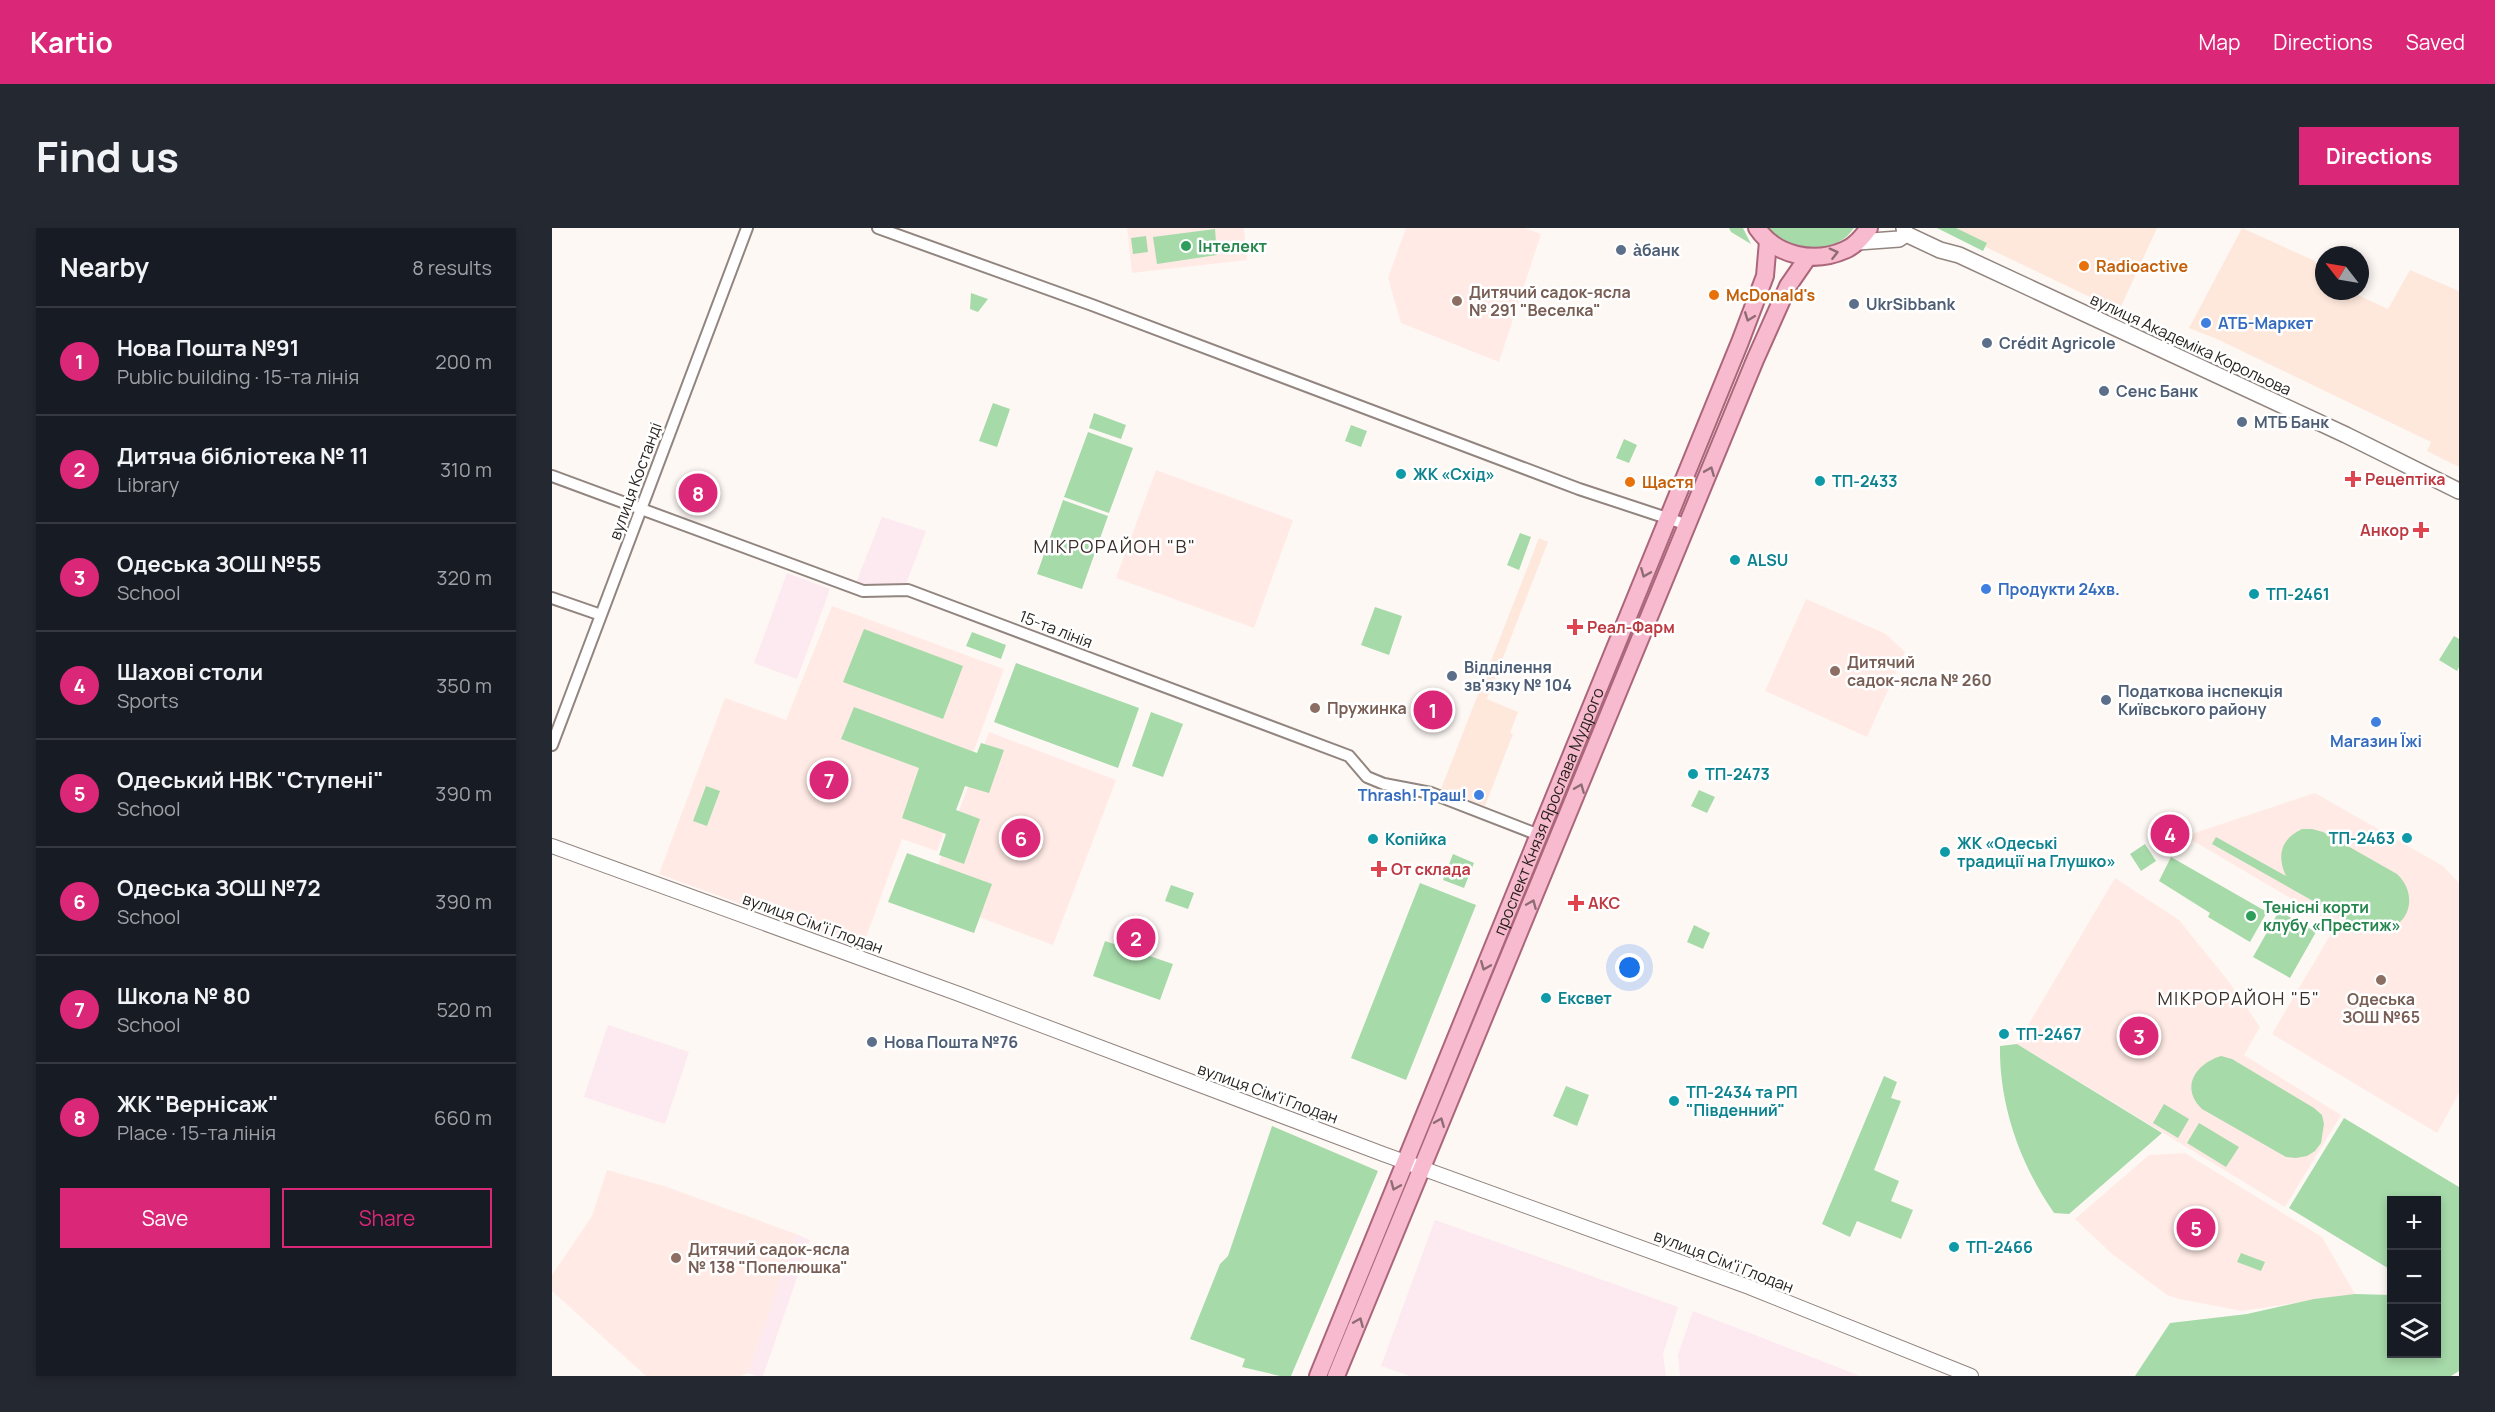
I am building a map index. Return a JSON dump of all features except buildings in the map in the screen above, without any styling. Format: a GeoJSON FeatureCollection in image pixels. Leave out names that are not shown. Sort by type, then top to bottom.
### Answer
{"type":"FeatureCollection","features":[{"type":"Feature","properties":{"kind":"main road"},"geometry":{"type":"LineString","coordinates":[[1762,234],[1791,254],[1808,257],[1835,254],[1846,250],[1858,242],[1869,228]]}},
{"type":"Feature","properties":{"kind":"main road","name":"вулиця Академіка Корольова"},"geometry":{"type":"LineString","coordinates":[[1858,242],[1899,239],[1905,231],[1940,250],[1959,255],[2346,435],[2459,491]]}},
{"type":"Feature","properties":{"kind":"main road","name":"проспект Князя Ярослава Мудрого"},"geometry":{"type":"LineString","coordinates":[[1318,1376],[1765,276],[1762,234]]}},
{"type":"Feature","properties":{"kind":"main road","name":"проспект Князя Ярослава Мудрого"},"geometry":{"type":"LineString","coordinates":[[1336,1376],[1788,286],[1808,257]]}},
{"type":"Feature","properties":{"kind":"main road"},"geometry":{"type":"LineString","coordinates":[[1539,835],[1558,842]]}},
{"type":"Feature","properties":{"kind":"street","name":"вулиця Костанді"},"geometry":{"type":"LineString","coordinates":[[552,745],[747,228]]}},
{"type":"Feature","properties":{"kind":"street"},"geometry":{"type":"LineString","coordinates":[[878,228],[1125,318],[1579,489],[1688,525]]}},
{"type":"Feature","properties":{"kind":"street","name":"15-та лінія"},"geometry":{"type":"LineString","coordinates":[[552,476],[863,591],[904,589],[927,597],[1349,756],[1367,777],[1384,784],[1431,793],[1539,835]]}},
{"type":"Feature","properties":{"kind":"street"},"geometry":{"type":"LineString","coordinates":[[552,598],[601,615]]}},
{"type":"Feature","properties":{"kind":"street","name":"вулиця Сім'ї Глодан"},"geometry":{"type":"LineString","coordinates":[[552,846],[959,994],[1405,1162],[1749,1287],[1971,1376]]}},
{"type":"Feature","properties":{"kind":"shaded area"},"geometry":{"type":"Polygon","coordinates":[[[1127,228],[1244,228],[1247,260],[1132,273],[1127,228]]]}},
{"type":"Feature","properties":{"kind":"shaded area","name":"Дитячий садок-ясла № 291 \"Веселка\""},"geometry":{"type":"Polygon","coordinates":[[[1406,228],[1525,228],[1541,234],[1499,362],[1401,323],[1388,278],[1406,228]]]}},
{"type":"Feature","properties":{"kind":"shaded area"},"geometry":{"type":"Polygon","coordinates":[[[1946,228],[2157,228],[2119,311],[1946,228]]]}},
{"type":"Feature","properties":{"kind":"shaded area"},"geometry":{"type":"Polygon","coordinates":[[[2242,228],[2315,261],[2315,300],[2368,300],[2388,309],[2410,270],[2459,291],[2459,467],[2427,451],[2431,442],[2217,339],[2189,328],[2242,228]]]}},
{"type":"Feature","properties":{"kind":"shaded area"},"geometry":{"type":"Polygon","coordinates":[[[1156,470],[1293,520],[1254,628],[1116,578],[1156,470]]]}},
{"type":"Feature","properties":{"kind":"shaded area"},"geometry":{"type":"Polygon","coordinates":[[[882,517],[926,531],[904,589],[854,588],[882,517]]]}},
{"type":"Feature","properties":{"kind":"shaded area"},"geometry":{"type":"Polygon","coordinates":[[[1539,538],[1548,542],[1487,699],[1518,712],[1510,733],[1513,734],[1485,806],[1441,789],[1539,538]]]}},
{"type":"Feature","properties":{"kind":"shaded area"},"geometry":{"type":"Polygon","coordinates":[[[787,573],[830,589],[797,679],[754,663],[787,573]]]}},
{"type":"Feature","properties":{"kind":"shaded area","name":"Дитячий садок-ясла № 260"},"geometry":{"type":"Polygon","coordinates":[[[1806,599],[1886,634],[1905,652],[1867,737],[1765,691],[1806,599]]]}},
{"type":"Feature","properties":{"kind":"shaded area"},"geometry":{"type":"Polygon","coordinates":[[[832,606],[1004,669],[937,851],[902,839],[862,948],[659,874],[725,698],[786,720],[832,606]]]}},
{"type":"Feature","properties":{"kind":"shaded area"},"geometry":{"type":"Polygon","coordinates":[[[989,732],[1116,780],[1053,945],[926,897],[989,732]]]}},
{"type":"Feature","properties":{"kind":"shaded area","name":"Одеська ЗОШ №65"},"geometry":{"type":"Polygon","coordinates":[[[2315,793],[2443,866],[2459,883],[2459,1093],[2437,1133],[2272,1034],[2336,925],[2185,836],[2315,793]]]}},
{"type":"Feature","properties":{"kind":"shaded area"},"geometry":{"type":"Polygon","coordinates":[[[2115,878],[2179,920],[2229,982],[2260,1027],[2244,1055],[2341,1115],[2285,1207],[2017,1044],[2115,878]]]}},
{"type":"Feature","properties":{"kind":"shaded area"},"geometry":{"type":"Polygon","coordinates":[[[608,1025],[689,1052],[665,1124],[584,1097],[608,1025]]]}},
{"type":"Feature","properties":{"kind":"shaded area"},"geometry":{"type":"Polygon","coordinates":[[[2185,1153],[2322,1237],[2355,1294],[2242,1311],[2179,1299],[2167,1295],[2111,1253],[2075,1219],[2149,1155],[2185,1153]]]}},
{"type":"Feature","properties":{"kind":"shaded area","name":"Дитячий садок-ясла № 138 \"Попелюшка\""},"geometry":{"type":"Polygon","coordinates":[[[607,1170],[664,1186],[796,1234],[748,1373],[740,1376],[646,1376],[552,1291],[552,1275],[592,1216],[607,1170]]]}},
{"type":"Feature","properties":{"kind":"shaded area"},"geometry":{"type":"Polygon","coordinates":[[[1435,1220],[1678,1307],[1663,1354],[1666,1376],[1410,1376],[1381,1366],[1435,1220]]]}},
{"type":"Feature","properties":{"kind":"shaded area"},"geometry":{"type":"Polygon","coordinates":[[[796,1234],[810,1240],[763,1376],[757,1376],[748,1373],[796,1234]]]}},
{"type":"Feature","properties":{"kind":"shaded area"},"geometry":{"type":"Polygon","coordinates":[[[1693,1311],[1860,1376],[1680,1376],[1678,1355],[1693,1311]]]}},
{"type":"Feature","properties":{"kind":"green space"},"geometry":{"type":"Polygon","coordinates":[[[1729,228],[1743,228],[1751,244],[1731,232],[1729,228]]]}},
{"type":"Feature","properties":{"kind":"green space"},"geometry":{"type":"Polygon","coordinates":[[[1767,228],[1854,228],[1845,238],[1835,244],[1811,248],[1787,242],[1767,228]]]}},
{"type":"Feature","properties":{"kind":"green space"},"geometry":{"type":"Polygon","coordinates":[[[1937,228],[1956,228],[1987,243],[1983,251],[1937,228]]]}},
{"type":"Feature","properties":{"kind":"green space","name":"Інтелект"},"geometry":{"type":"Polygon","coordinates":[[[1215,229],[1217,255],[1157,264],[1153,237],[1215,229]]]}},
{"type":"Feature","properties":{"kind":"green space"},"geometry":{"type":"Polygon","coordinates":[[[1146,236],[1148,252],[1133,254],[1131,238],[1146,236]]]}},
{"type":"Feature","properties":{"kind":"green space"},"geometry":{"type":"Polygon","coordinates":[[[971,293],[988,299],[978,312],[970,309],[971,293]]]}},
{"type":"Feature","properties":{"kind":"green space"},"geometry":{"type":"Polygon","coordinates":[[[993,403],[1010,409],[997,447],[979,441],[993,403]]]}},
{"type":"Feature","properties":{"kind":"green space"},"geometry":{"type":"Polygon","coordinates":[[[1094,413],[1126,425],[1121,439],[1089,428],[1094,413]]]}},
{"type":"Feature","properties":{"kind":"green space"},"geometry":{"type":"Polygon","coordinates":[[[1351,425],[1367,431],[1361,447],[1345,441],[1351,425]]]}},
{"type":"Feature","properties":{"kind":"green space"},"geometry":{"type":"Polygon","coordinates":[[[1088,432],[1133,448],[1109,513],[1064,497],[1088,432]]]}},
{"type":"Feature","properties":{"kind":"green space"},"geometry":{"type":"Polygon","coordinates":[[[1624,439],[1637,445],[1629,463],[1616,458],[1624,439]]]}},
{"type":"Feature","properties":{"kind":"green space"},"geometry":{"type":"Polygon","coordinates":[[[1063,500],[1108,516],[1082,589],[1037,574],[1063,500]]]}},
{"type":"Feature","properties":{"kind":"green space"},"geometry":{"type":"Polygon","coordinates":[[[1520,533],[1531,537],[1519,570],[1507,565],[1520,533]]]}},
{"type":"Feature","properties":{"kind":"green space"},"geometry":{"type":"Polygon","coordinates":[[[1375,607],[1402,616],[1389,655],[1361,645],[1375,607]]]}},
{"type":"Feature","properties":{"kind":"green space"},"geometry":{"type":"Polygon","coordinates":[[[864,629],[963,666],[943,719],[843,682],[864,629]]]}},
{"type":"Feature","properties":{"kind":"green space"},"geometry":{"type":"Polygon","coordinates":[[[972,632],[1006,645],[1001,659],[966,646],[972,632]]]}},
{"type":"Feature","properties":{"kind":"green space"},"geometry":{"type":"Polygon","coordinates":[[[2454,636],[2459,639],[2457,671],[2439,660],[2454,636]]]}},
{"type":"Feature","properties":{"kind":"green space"},"geometry":{"type":"Polygon","coordinates":[[[1016,663],[1139,708],[1118,768],[994,722],[1016,663]]]}},
{"type":"Feature","properties":{"kind":"green space"},"geometry":{"type":"Polygon","coordinates":[[[854,707],[977,753],[981,743],[1004,750],[989,793],[965,786],[956,810],[980,819],[964,864],[939,855],[946,834],[902,818],[919,768],[841,739],[854,707]]]}},
{"type":"Feature","properties":{"kind":"green space"},"geometry":{"type":"Polygon","coordinates":[[[1151,712],[1183,724],[1163,777],[1132,766],[1151,712]]]}},
{"type":"Feature","properties":{"kind":"green space"},"geometry":{"type":"Polygon","coordinates":[[[706,786],[720,791],[707,826],[693,821],[706,786]]]}},
{"type":"Feature","properties":{"kind":"green space"},"geometry":{"type":"Polygon","coordinates":[[[1699,790],[1715,797],[1707,813],[1691,806],[1699,790]]]}},
{"type":"Feature","properties":{"kind":"green space"},"geometry":{"type":"Polygon","coordinates":[[[2182,825],[2184,835],[2159,844],[2156,834],[2182,825]]]}},
{"type":"Feature","properties":{"kind":"green space"},"geometry":{"type":"Polygon","coordinates":[[[2302,829],[2323,832],[2397,874],[2404,883],[2409,903],[2407,913],[2401,920],[2394,926],[2384,928],[2372,926],[2368,932],[2212,844],[2216,837],[2286,876],[2283,869],[2282,849],[2289,838],[2302,829]]]}},
{"type":"Feature","properties":{"kind":"green space"},"geometry":{"type":"Polygon","coordinates":[[[2145,844],[2156,861],[2141,871],[2130,854],[2145,844]]]}},
{"type":"Feature","properties":{"kind":"green space"},"geometry":{"type":"Polygon","coordinates":[[[907,853],[992,884],[974,933],[888,902],[907,853]]]}},
{"type":"Feature","properties":{"kind":"green space"},"geometry":{"type":"Polygon","coordinates":[[[1453,854],[1474,863],[1464,888],[1443,880],[1453,854]]]}},
{"type":"Feature","properties":{"kind":"green space"},"geometry":{"type":"Polygon","coordinates":[[[1536,855],[1540,857],[1420,1150],[1416,1148],[1536,855]]]}},
{"type":"Feature","properties":{"kind":"green space"},"geometry":{"type":"Polygon","coordinates":[[[2171,857],[2267,912],[2250,942],[2208,917],[2210,913],[2159,881],[2171,857]]]}},
{"type":"Feature","properties":{"kind":"green space"},"geometry":{"type":"Polygon","coordinates":[[[1420,883],[1476,905],[1406,1080],[1351,1058],[1420,883]]]}},
{"type":"Feature","properties":{"kind":"green space"},"geometry":{"type":"Polygon","coordinates":[[[1171,885],[1194,893],[1188,909],[1165,901],[1171,885]]]}},
{"type":"Feature","properties":{"kind":"green space"},"geometry":{"type":"Polygon","coordinates":[[[2279,911],[2316,932],[2290,978],[2253,957],[2279,911]]]}},
{"type":"Feature","properties":{"kind":"green space"},"geometry":{"type":"Polygon","coordinates":[[[1694,925],[1710,933],[1703,949],[1687,942],[1694,925]]]}},
{"type":"Feature","properties":{"kind":"green space"},"geometry":{"type":"Polygon","coordinates":[[[1105,941],[1173,964],[1160,1000],[1093,976],[1105,941]]]}},
{"type":"Feature","properties":{"kind":"green space"},"geometry":{"type":"Polygon","coordinates":[[[2017,1044],[2162,1133],[2069,1214],[2054,1213],[2031,1175],[2014,1133],[2003,1090],[2000,1046],[2017,1044]]]}},
{"type":"Feature","properties":{"kind":"green space"},"geometry":{"type":"Polygon","coordinates":[[[2221,1056],[2232,1059],[2322,1115],[2324,1124],[2321,1143],[2315,1151],[2307,1156],[2286,1157],[2202,1109],[2195,1101],[2191,1085],[2204,1065],[2221,1056]]]}},
{"type":"Feature","properties":{"kind":"green space"},"geometry":{"type":"Polygon","coordinates":[[[1884,1076],[1897,1082],[1891,1098],[1901,1101],[1874,1170],[1899,1181],[1891,1201],[1913,1210],[1901,1239],[1857,1221],[1850,1237],[1822,1224],[1884,1076]]]}},
{"type":"Feature","properties":{"kind":"green space"},"geometry":{"type":"Polygon","coordinates":[[[1566,1086],[1589,1095],[1577,1126],[1553,1116],[1566,1086]]]}},
{"type":"Feature","properties":{"kind":"green space"},"geometry":{"type":"Polygon","coordinates":[[[2164,1104],[2189,1119],[2178,1138],[2153,1123],[2164,1104]]]}},
{"type":"Feature","properties":{"kind":"green space"},"geometry":{"type":"Polygon","coordinates":[[[2344,1118],[2459,1187],[2459,1371],[2451,1376],[2135,1376],[2170,1323],[2247,1314],[2314,1299],[2355,1294],[2387,1295],[2387,1358],[2441,1358],[2441,1196],[2387,1196],[2387,1268],[2289,1208],[2344,1118]]]}},
{"type":"Feature","properties":{"kind":"green space"},"geometry":{"type":"Polygon","coordinates":[[[2199,1123],[2239,1147],[2226,1167],[2187,1143],[2199,1123]]]}},
{"type":"Feature","properties":{"kind":"green space"},"geometry":{"type":"Polygon","coordinates":[[[1272,1126],[1378,1171],[1291,1376],[1280,1376],[1242,1367],[1245,1359],[1190,1339],[1220,1264],[1228,1256],[1272,1126]]]}},
{"type":"Feature","properties":{"kind":"green space"},"geometry":{"type":"Polygon","coordinates":[[[2241,1253],[2265,1262],[2261,1271],[2237,1262],[2241,1253]]]}},
{"type":"Feature","properties":{"kind":"place","name":"Інтелект"},"geometry":{"type":"Point","coordinates":[1186,246]}},
{"type":"Feature","properties":{"kind":"place","name":"а̀банк"},"geometry":{"type":"Point","coordinates":[1621,250]}},
{"type":"Feature","properties":{"kind":"place","name":"Radioactive"},"geometry":{"type":"Point","coordinates":[2084,266]}},
{"type":"Feature","properties":{"kind":"place","name":"McDonald's"},"geometry":{"type":"Point","coordinates":[1714,295]}},
{"type":"Feature","properties":{"kind":"place","name":"Дитячий садок-ясла № 291 \"Веселка\""},"geometry":{"type":"Point","coordinates":[1457,301]}},
{"type":"Feature","properties":{"kind":"place","name":"UkrSibbank"},"geometry":{"type":"Point","coordinates":[1854,304]}},
{"type":"Feature","properties":{"kind":"place","name":"АТБ-Маркет"},"geometry":{"type":"Point","coordinates":[2206,323]}},
{"type":"Feature","properties":{"kind":"place","name":"Crédit Agricole"},"geometry":{"type":"Point","coordinates":[1987,343]}},
{"type":"Feature","properties":{"kind":"place","name":"Сенс Банк"},"geometry":{"type":"Point","coordinates":[2104,391]}},
{"type":"Feature","properties":{"kind":"place","name":"МТБ Банк"},"geometry":{"type":"Point","coordinates":[2242,422]}},
{"type":"Feature","properties":{"kind":"place","name":"ЖК «Схід»"},"geometry":{"type":"Point","coordinates":[1401,474]}},
{"type":"Feature","properties":{"kind":"place","name":"Рецептіка"},"geometry":{"type":"Point","coordinates":[2353,479]}},
{"type":"Feature","properties":{"kind":"place","name":"ТП-2433"},"geometry":{"type":"Point","coordinates":[1820,481]}},
{"type":"Feature","properties":{"kind":"place","name":"Щастя"},"geometry":{"type":"Point","coordinates":[1630,482]}},
{"type":"Feature","properties":{"kind":"place","name":"ЖК \"Вернісаж\""},"geometry":{"type":"Point","coordinates":[698,493]}},
{"type":"Feature","properties":{"kind":"place","name":"Анкор"},"geometry":{"type":"Point","coordinates":[2421,530]}},
{"type":"Feature","properties":{"kind":"place","name":"ALSU"},"geometry":{"type":"Point","coordinates":[1735,560]}},
{"type":"Feature","properties":{"kind":"place","name":"Продукти 24хв."},"geometry":{"type":"Point","coordinates":[1986,589]}},
{"type":"Feature","properties":{"kind":"place","name":"ТП-2461"},"geometry":{"type":"Point","coordinates":[2254,594]}},
{"type":"Feature","properties":{"kind":"place","name":"Реал-Фарм"},"geometry":{"type":"Point","coordinates":[1575,627]}},
{"type":"Feature","properties":{"kind":"place","name":"Дитячий садок-ясла № 260"},"geometry":{"type":"Point","coordinates":[1835,671]}},
{"type":"Feature","properties":{"kind":"place","name":"Відділення зв'язку № 104"},"geometry":{"type":"Point","coordinates":[1452,676]}},
{"type":"Feature","properties":{"kind":"place","name":"Податкова інспекція Київського району"},"geometry":{"type":"Point","coordinates":[2106,700]}},
{"type":"Feature","properties":{"kind":"place","name":"Пружинка"},"geometry":{"type":"Point","coordinates":[1315,708]}},
{"type":"Feature","properties":{"kind":"place","name":"Нова Пошта №91"},"geometry":{"type":"Point","coordinates":[1433,710]}},
{"type":"Feature","properties":{"kind":"place","name":"Магазин Їжі"},"geometry":{"type":"Point","coordinates":[2376,722]}},
{"type":"Feature","properties":{"kind":"place","name":"ТП-2473"},"geometry":{"type":"Point","coordinates":[1693,774]}},
{"type":"Feature","properties":{"kind":"place","name":"Школа № 80"},"geometry":{"type":"Point","coordinates":[829,780]}},
{"type":"Feature","properties":{"kind":"place","name":"Thrash! Траш!"},"geometry":{"type":"Point","coordinates":[1479,795]}},
{"type":"Feature","properties":{"kind":"place","name":"Шахові столи"},"geometry":{"type":"Point","coordinates":[2170,834]}},
{"type":"Feature","properties":{"kind":"place","name":"Одеська ЗОШ №72"},"geometry":{"type":"Point","coordinates":[1021,838]}},
{"type":"Feature","properties":{"kind":"place","name":"ТП-2463"},"geometry":{"type":"Point","coordinates":[2407,838]}},
{"type":"Feature","properties":{"kind":"place","name":"Копійка"},"geometry":{"type":"Point","coordinates":[1373,839]}},
{"type":"Feature","properties":{"kind":"place","name":"ЖК «Одеські традиції на Глушко»"},"geometry":{"type":"Point","coordinates":[1945,852]}},
{"type":"Feature","properties":{"kind":"place","name":"От склада"},"geometry":{"type":"Point","coordinates":[1379,869]}},
{"type":"Feature","properties":{"kind":"place","name":"АКС"},"geometry":{"type":"Point","coordinates":[1576,903]}},
{"type":"Feature","properties":{"kind":"place","name":"Тенісні корти клубу «Престиж»"},"geometry":{"type":"Point","coordinates":[2251,916]}},
{"type":"Feature","properties":{"kind":"place","name":"Дитяча бібліотека № 11"},"geometry":{"type":"Point","coordinates":[1136,938]}},
{"type":"Feature","properties":{"kind":"place","name":"Одеська ЗОШ №65"},"geometry":{"type":"Point","coordinates":[2381,980]}},
{"type":"Feature","properties":{"kind":"place","name":"Ексвет"},"geometry":{"type":"Point","coordinates":[1546,998]}},
{"type":"Feature","properties":{"kind":"place","name":"ТП-2467"},"geometry":{"type":"Point","coordinates":[2004,1034]}},
{"type":"Feature","properties":{"kind":"place","name":"Одеська ЗОШ №55"},"geometry":{"type":"Point","coordinates":[2139,1036]}},
{"type":"Feature","properties":{"kind":"place","name":"Нова Пошта №76"},"geometry":{"type":"Point","coordinates":[872,1042]}},
{"type":"Feature","properties":{"kind":"place","name":"ТП-2434 та РП \"Південний\""},"geometry":{"type":"Point","coordinates":[1674,1101]}},
{"type":"Feature","properties":{"kind":"place","name":"Одеський НВК \"Ступені\""},"geometry":{"type":"Point","coordinates":[2196,1228]}},
{"type":"Feature","properties":{"kind":"place","name":"ТП-2466"},"geometry":{"type":"Point","coordinates":[1954,1247]}},
{"type":"Feature","properties":{"kind":"place","name":"Дитячий садок-ясла № 138 \"Попелюшка\""},"geometry":{"type":"Point","coordinates":[676,1258]}},
{"type":"Feature","properties":{"kind":"district","name":"МІКРОРАЙОН \"В\""},"geometry":{"type":"Point","coordinates":[1115,546]}},
{"type":"Feature","properties":{"kind":"district","name":"МІКРОРАЙОН \"Б\""},"geometry":{"type":"Point","coordinates":[2239,998]}}]}
